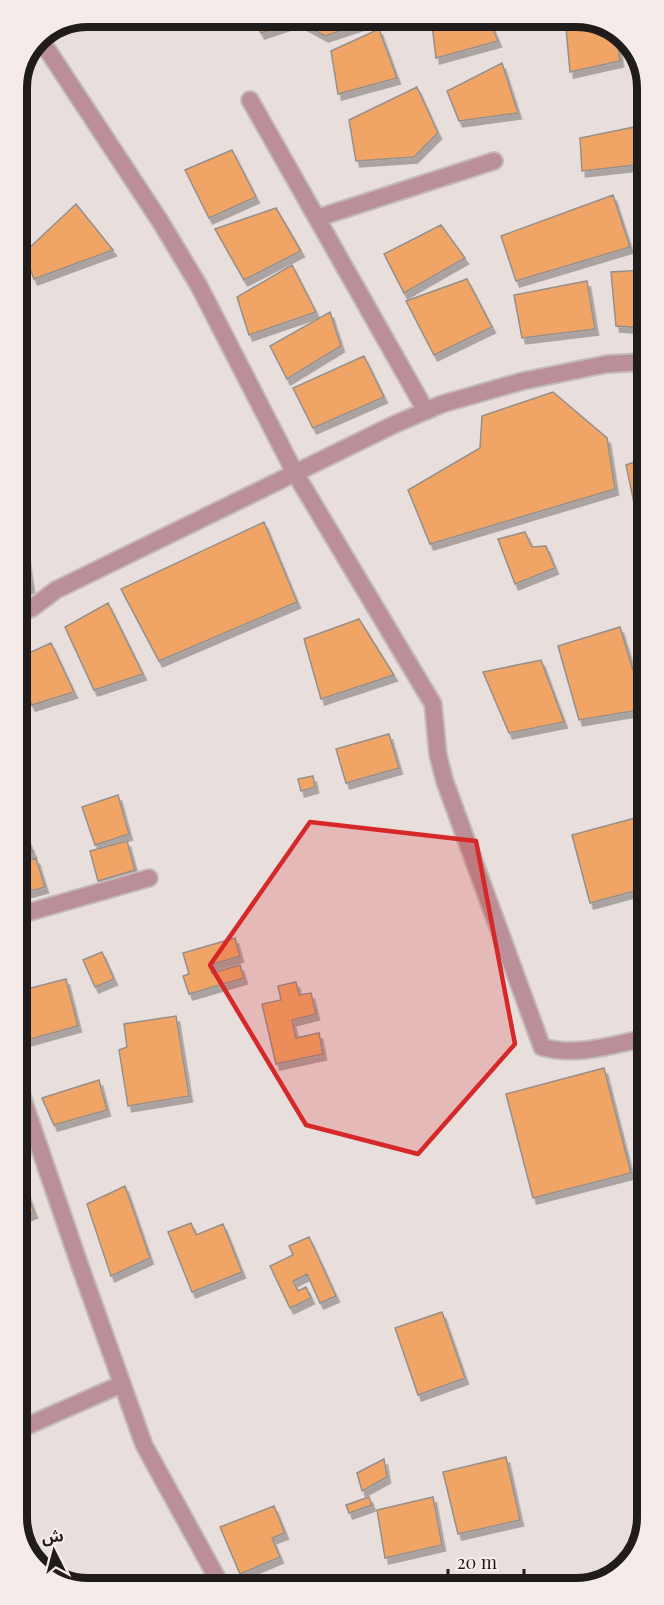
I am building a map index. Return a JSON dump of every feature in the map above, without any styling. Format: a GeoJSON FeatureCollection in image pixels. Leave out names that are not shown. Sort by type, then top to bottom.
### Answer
{"type":"FeatureCollection","features":[{"type":"Feature","properties":{"kind":"street"},"geometry":{"type":"LineString","coordinates":[[45,45],[160,221],[193,277],[295,473],[433,704],[438,755],[445,782],[542,1047],[557,1052],[573,1052],[637,1040]]}},
{"type":"Feature","properties":{"kind":"street"},"geometry":{"type":"LineString","coordinates":[[250,100],[426,411]]}},
{"type":"Feature","properties":{"kind":"street"},"geometry":{"type":"LineString","coordinates":[[317,218],[494,161]]}},
{"type":"Feature","properties":{"kind":"street"},"geometry":{"type":"LineString","coordinates":[[27,610],[56,590],[442,404],[523,381],[607,364],[637,362]]}},
{"type":"Feature","properties":{"kind":"street"},"geometry":{"type":"LineString","coordinates":[[27,913],[149,878]]}},
{"type":"Feature","properties":{"kind":"street"},"geometry":{"type":"LineString","coordinates":[[27,1111],[144,1445],[217,1578]]}},
{"type":"Feature","properties":{"kind":"street"},"geometry":{"type":"LineString","coordinates":[[27,1426],[122,1384]]}},
{"type":"Feature","properties":{"kind":"highlighted area"},"geometry":{"type":"Polygon","coordinates":[[[310,822],[476,841],[515,1044],[418,1154],[306,1125],[210,965],[310,822]]]}},
{"type":"Feature","properties":{"kind":"building"},"geometry":{"type":"Polygon","coordinates":[[[258,27],[279,27],[261,33],[258,27]]]}},
{"type":"Feature","properties":{"kind":"building"},"geometry":{"type":"Polygon","coordinates":[[[308,27],[353,27],[325,36],[308,27]]]}},
{"type":"Feature","properties":{"kind":"building"},"geometry":{"type":"Polygon","coordinates":[[[432,27],[492,27],[498,41],[436,58],[432,27]]]}},
{"type":"Feature","properties":{"kind":"building"},"geometry":{"type":"Polygon","coordinates":[[[566,27],[592,29],[606,35],[618,44],[620,61],[570,72],[566,27]]]}},
{"type":"Feature","properties":{"kind":"building"},"geometry":{"type":"Polygon","coordinates":[[[379,29],[397,78],[338,94],[331,51],[379,29]]]}},
{"type":"Feature","properties":{"kind":"building"},"geometry":{"type":"Polygon","coordinates":[[[502,63],[518,113],[459,121],[447,91],[502,63]]]}},
{"type":"Feature","properties":{"kind":"building"},"geometry":{"type":"Polygon","coordinates":[[[417,87],[438,133],[414,157],[356,161],[349,120],[417,87]]]}},
{"type":"Feature","properties":{"kind":"building"},"geometry":{"type":"Polygon","coordinates":[[[637,126],[637,165],[582,171],[580,138],[637,126]]]}},
{"type":"Feature","properties":{"kind":"building"},"geometry":{"type":"Polygon","coordinates":[[[232,150],[256,197],[209,218],[185,170],[232,150]]]}},
{"type":"Feature","properties":{"kind":"building"},"geometry":{"type":"Polygon","coordinates":[[[637,185],[637,205],[634,186],[637,185]]]}},
{"type":"Feature","properties":{"kind":"building"},"geometry":{"type":"Polygon","coordinates":[[[613,195],[630,247],[516,281],[501,236],[613,195]]]}},
{"type":"Feature","properties":{"kind":"building"},"geometry":{"type":"Polygon","coordinates":[[[76,204],[113,250],[34,279],[27,261],[27,250],[76,204]]]}},
{"type":"Feature","properties":{"kind":"building"},"geometry":{"type":"Polygon","coordinates":[[[276,208],[301,251],[244,280],[215,229],[276,208]]]}},
{"type":"Feature","properties":{"kind":"building"},"geometry":{"type":"Polygon","coordinates":[[[441,225],[465,258],[404,293],[384,254],[441,225]]]}},
{"type":"Feature","properties":{"kind":"building"},"geometry":{"type":"Polygon","coordinates":[[[292,265],[316,312],[249,335],[237,297],[292,265]]]}},
{"type":"Feature","properties":{"kind":"building"},"geometry":{"type":"Polygon","coordinates":[[[637,270],[637,328],[616,326],[611,272],[637,270]]]}},
{"type":"Feature","properties":{"kind":"building"},"geometry":{"type":"Polygon","coordinates":[[[467,279],[492,327],[434,355],[406,301],[467,279]]]}},
{"type":"Feature","properties":{"kind":"building"},"geometry":{"type":"Polygon","coordinates":[[[587,281],[595,329],[522,338],[514,295],[587,281]]]}},
{"type":"Feature","properties":{"kind":"building"},"geometry":{"type":"Polygon","coordinates":[[[330,312],[341,346],[287,379],[270,346],[330,312]]]}},
{"type":"Feature","properties":{"kind":"building"},"geometry":{"type":"Polygon","coordinates":[[[364,356],[384,397],[313,428],[293,388],[364,356]]]}},
{"type":"Feature","properties":{"kind":"building"},"geometry":{"type":"Polygon","coordinates":[[[553,392],[607,438],[615,489],[430,544],[408,490],[480,448],[482,416],[553,392]]]}},
{"type":"Feature","properties":{"kind":"building"},"geometry":{"type":"Polygon","coordinates":[[[637,461],[637,517],[626,465],[637,461]]]}},
{"type":"Feature","properties":{"kind":"building"},"geometry":{"type":"Polygon","coordinates":[[[264,522],[297,602],[159,661],[121,589],[264,522]]]}},
{"type":"Feature","properties":{"kind":"building"},"geometry":{"type":"Polygon","coordinates":[[[525,532],[532,547],[546,546],[555,568],[515,584],[498,539],[525,532]]]}},
{"type":"Feature","properties":{"kind":"building"},"geometry":{"type":"Polygon","coordinates":[[[27,560],[31,586],[27,588],[27,560]]]}},
{"type":"Feature","properties":{"kind":"building"},"geometry":{"type":"Polygon","coordinates":[[[108,603],[143,674],[94,690],[65,627],[108,603]]]}},
{"type":"Feature","properties":{"kind":"building"},"geometry":{"type":"Polygon","coordinates":[[[359,619],[394,675],[321,699],[304,639],[359,619]]]}},
{"type":"Feature","properties":{"kind":"building"},"geometry":{"type":"Polygon","coordinates":[[[620,627],[637,683],[637,710],[579,720],[558,646],[620,627]]]}},
{"type":"Feature","properties":{"kind":"building"},"geometry":{"type":"Polygon","coordinates":[[[51,643],[74,692],[32,705],[27,696],[27,654],[51,643]]]}},
{"type":"Feature","properties":{"kind":"building"},"geometry":{"type":"Polygon","coordinates":[[[541,660],[564,722],[509,733],[483,672],[541,660]]]}},
{"type":"Feature","properties":{"kind":"building"},"geometry":{"type":"Polygon","coordinates":[[[389,734],[399,768],[346,783],[336,749],[389,734]]]}},
{"type":"Feature","properties":{"kind":"building"},"geometry":{"type":"Polygon","coordinates":[[[313,776],[315,787],[301,791],[298,779],[313,776]]]}},
{"type":"Feature","properties":{"kind":"building"},"geometry":{"type":"Polygon","coordinates":[[[118,795],[129,834],[95,845],[82,807],[118,795]]]}},
{"type":"Feature","properties":{"kind":"building"},"geometry":{"type":"Polygon","coordinates":[[[637,817],[637,890],[590,903],[572,835],[637,817]]]}},
{"type":"Feature","properties":{"kind":"building"},"geometry":{"type":"Polygon","coordinates":[[[27,838],[33,852],[27,854],[27,838]]]}},
{"type":"Feature","properties":{"kind":"building"},"geometry":{"type":"Polygon","coordinates":[[[127,841],[135,870],[98,881],[90,851],[127,841]]]}},
{"type":"Feature","properties":{"kind":"building"},"geometry":{"type":"Polygon","coordinates":[[[36,858],[45,887],[27,892],[27,861],[36,858]]]}},
{"type":"Feature","properties":{"kind":"building"},"geometry":{"type":"Polygon","coordinates":[[[235,938],[240,956],[210,965],[212,973],[240,965],[244,978],[189,994],[183,976],[189,974],[183,953],[235,938]]]}},
{"type":"Feature","properties":{"kind":"building"},"geometry":{"type":"Polygon","coordinates":[[[102,952],[114,979],[95,987],[83,960],[102,952]]]}},
{"type":"Feature","properties":{"kind":"building"},"geometry":{"type":"Polygon","coordinates":[[[66,979],[78,1026],[27,1040],[27,989],[66,979]]]}},
{"type":"Feature","properties":{"kind":"building"},"geometry":{"type":"Polygon","coordinates":[[[296,982],[299,995],[311,993],[316,1014],[292,1020],[296,1038],[319,1033],[323,1054],[276,1064],[262,1004],[281,1000],[278,986],[296,982]]]}},
{"type":"Feature","properties":{"kind":"building"},"geometry":{"type":"Polygon","coordinates":[[[176,1016],[189,1096],[128,1106],[119,1050],[127,1047],[124,1024],[176,1016]]]}},
{"type":"Feature","properties":{"kind":"building"},"geometry":{"type":"Polygon","coordinates":[[[604,1068],[631,1173],[533,1198],[506,1094],[604,1068]]]}},
{"type":"Feature","properties":{"kind":"building"},"geometry":{"type":"Polygon","coordinates":[[[99,1080],[107,1110],[54,1125],[42,1098],[99,1080]]]}},
{"type":"Feature","properties":{"kind":"building"},"geometry":{"type":"Polygon","coordinates":[[[125,1186],[150,1258],[111,1276],[87,1204],[125,1186]]]}},
{"type":"Feature","properties":{"kind":"building"},"geometry":{"type":"Polygon","coordinates":[[[27,1193],[34,1212],[27,1215],[27,1193]]]}},
{"type":"Feature","properties":{"kind":"building"},"geometry":{"type":"Polygon","coordinates":[[[191,1223],[196,1235],[223,1224],[242,1272],[192,1292],[168,1232],[191,1223]]]}},
{"type":"Feature","properties":{"kind":"building"},"geometry":{"type":"Polygon","coordinates":[[[309,1237],[336,1296],[320,1303],[307,1274],[293,1281],[298,1291],[306,1287],[311,1298],[290,1308],[270,1266],[293,1255],[289,1246],[309,1237]]]}},
{"type":"Feature","properties":{"kind":"building"},"geometry":{"type":"Polygon","coordinates":[[[442,1312],[465,1378],[418,1395],[395,1328],[442,1312]]]}},
{"type":"Feature","properties":{"kind":"building"},"geometry":{"type":"Polygon","coordinates":[[[506,1457],[520,1520],[458,1534],[443,1472],[506,1457]]]}},
{"type":"Feature","properties":{"kind":"building"},"geometry":{"type":"Polygon","coordinates":[[[384,1459],[387,1477],[362,1491],[357,1473],[384,1459]]]}},
{"type":"Feature","properties":{"kind":"building"},"geometry":{"type":"Polygon","coordinates":[[[369,1497],[372,1505],[349,1513],[346,1505],[369,1497]]]}},
{"type":"Feature","properties":{"kind":"building"},"geometry":{"type":"Polygon","coordinates":[[[433,1497],[442,1545],[385,1558],[377,1510],[433,1497]]]}},
{"type":"Feature","properties":{"kind":"building"},"geometry":{"type":"Polygon","coordinates":[[[274,1506],[285,1533],[272,1538],[280,1557],[240,1574],[220,1527],[274,1506]]]}}]}
